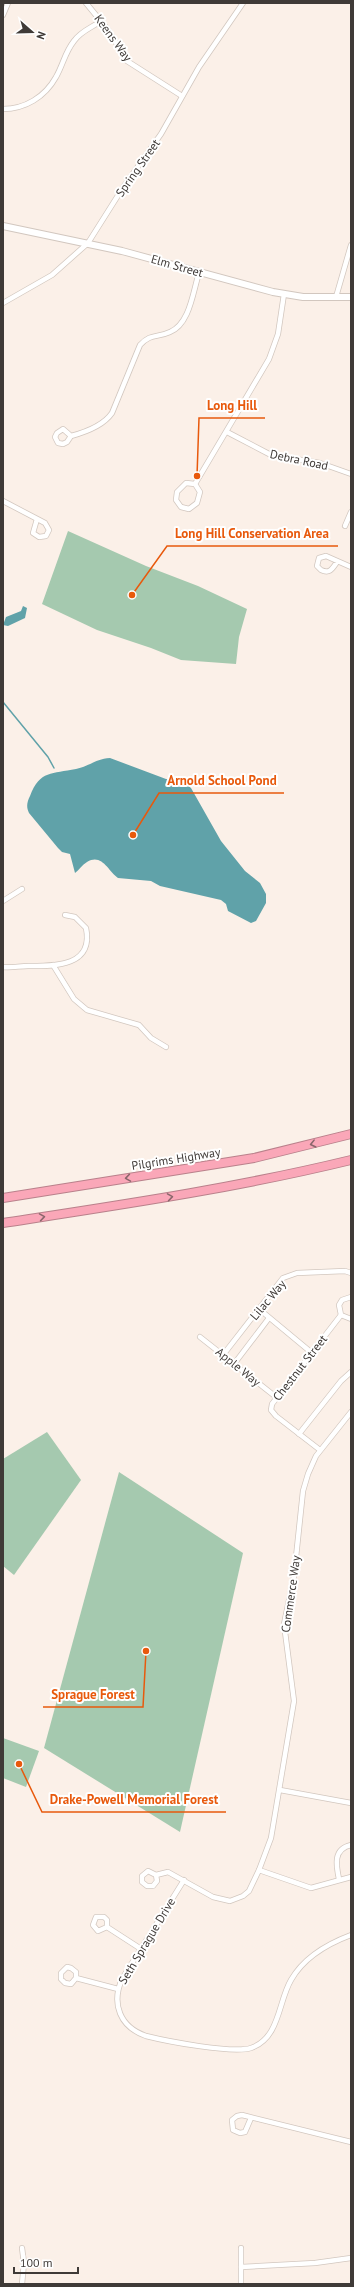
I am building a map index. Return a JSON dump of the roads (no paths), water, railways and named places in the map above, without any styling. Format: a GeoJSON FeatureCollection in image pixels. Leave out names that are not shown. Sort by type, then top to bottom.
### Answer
{"type":"FeatureCollection","features":[{"type":"Feature","properties":{"kind":"highway","name":"Pilgrims Highway"},"geometry":{"type":"LineString","coordinates":[[3,1198],[254,1158],[351,1134]]}},
{"type":"Feature","properties":{"kind":"highway"},"geometry":{"type":"LineString","coordinates":[[3,1223],[215,1190],[351,1160]]}},
{"type":"Feature","properties":{"kind":"street"},"geometry":{"type":"LineString","coordinates":[[3,15],[8,3]]}},
{"type":"Feature","properties":{"kind":"street","name":"Keens Way"},"geometry":{"type":"LineString","coordinates":[[86,3],[101,21],[127,61],[182,96]]}},
{"type":"Feature","properties":{"kind":"street","name":"Spring Street"},"geometry":{"type":"LineString","coordinates":[[3,303],[52,275],[88,243],[124,186],[161,134],[202,62],[243,3]]}},
{"type":"Feature","properties":{"kind":"street"},"geometry":{"type":"LineString","coordinates":[[3,109],[22,106],[38,99],[56,78],[72,42],[81,32],[101,21]]}},
{"type":"Feature","properties":{"kind":"street","name":"Elm Street"},"geometry":{"type":"LineString","coordinates":[[3,226],[88,243],[284,294],[351,297]]}},
{"type":"Feature","properties":{"kind":"street"},"geometry":{"type":"LineString","coordinates":[[336,297],[351,245]]}},
{"type":"Feature","properties":{"kind":"street"},"geometry":{"type":"LineString","coordinates":[[70,436],[86,431],[107,420],[112,413],[140,345],[146,338],[168,333],[179,326],[185,318],[199,273]]}},
{"type":"Feature","properties":{"kind":"street"},"geometry":{"type":"LineString","coordinates":[[195,484],[227,432],[273,351],[284,294]]}},
{"type":"Feature","properties":{"kind":"street","name":"Debra Road"},"geometry":{"type":"LineString","coordinates":[[227,432],[268,454],[320,463],[351,474]]}},
{"type":"Feature","properties":{"kind":"street"},"geometry":{"type":"LineString","coordinates":[[186,483],[195,484],[200,492],[199,500],[192,508],[184,508],[176,500],[177,492],[186,483]]}},
{"type":"Feature","properties":{"kind":"street"},"geometry":{"type":"LineString","coordinates":[[3,501],[36,519]]}},
{"type":"Feature","properties":{"kind":"street"},"geometry":{"type":"LineString","coordinates":[[344,526],[351,512]]}},
{"type":"Feature","properties":{"kind":"street"},"geometry":{"type":"LineString","coordinates":[[337,562],[351,567]]}},
{"type":"Feature","properties":{"kind":"street"},"geometry":{"type":"LineString","coordinates":[[3,901],[22,889]]}},
{"type":"Feature","properties":{"kind":"street"},"geometry":{"type":"LineString","coordinates":[[3,967],[53,965],[72,962],[82,953],[87,941],[87,934],[83,924],[76,917],[65,915]]}},
{"type":"Feature","properties":{"kind":"street"},"geometry":{"type":"LineString","coordinates":[[53,965],[80,1005],[87,1010],[139,1025],[151,1038],[166,1047]]}},
{"type":"Feature","properties":{"kind":"street","name":"Lilac Way"},"geometry":{"type":"LineString","coordinates":[[223,1355],[283,1278],[297,1273],[345,1271],[351,1274]]}},
{"type":"Feature","properties":{"kind":"street"},"geometry":{"type":"LineString","coordinates":[[351,1297],[342,1300],[339,1305],[341,1315],[351,1319]]}},
{"type":"Feature","properties":{"kind":"street"},"geometry":{"type":"LineString","coordinates":[[259,1309],[312,1353]]}},
{"type":"Feature","properties":{"kind":"street","name":"Chestnut Street"},"geometry":{"type":"LineString","coordinates":[[320,1450],[276,1416],[272,1410],[272,1404],[341,1315]]}},
{"type":"Feature","properties":{"kind":"street"},"geometry":{"type":"LineString","coordinates":[[234,1364],[269,1318]]}},
{"type":"Feature","properties":{"kind":"street","name":"Apple Way"},"geometry":{"type":"LineString","coordinates":[[200,1337],[276,1397]]}},
{"type":"Feature","properties":{"kind":"street"},"geometry":{"type":"LineString","coordinates":[[299,1434],[341,1381],[351,1372]]}},
{"type":"Feature","properties":{"kind":"street","name":"Commerce Way"},"geometry":{"type":"LineString","coordinates":[[156,1875],[168,1872],[213,1897],[230,1901],[243,1896],[249,1891],[259,1870],[271,1838],[294,1701],[284,1624],[295,1570],[303,1491],[308,1474],[320,1450],[351,1412]]}},
{"type":"Feature","properties":{"kind":"street"},"geometry":{"type":"LineString","coordinates":[[280,1790],[351,1803]]}},
{"type":"Feature","properties":{"kind":"street"},"geometry":{"type":"LineString","coordinates":[[339,1879],[336,1866],[336,1857],[341,1850],[351,1845]]}},
{"type":"Feature","properties":{"kind":"street"},"geometry":{"type":"LineString","coordinates":[[259,1870],[311,1888],[339,1879],[351,1877]]}},
{"type":"Feature","properties":{"kind":"street","name":"Seth Sprague Drive"},"geometry":{"type":"LineString","coordinates":[[184,1880],[118,1989],[117,2001],[120,2015],[129,2026],[138,2033],[155,2038],[244,2050],[258,2045],[270,2034],[287,1987],[303,1964],[328,1945],[351,1935]]}},
{"type":"Feature","properties":{"kind":"street"},"geometry":{"type":"LineString","coordinates":[[107,1928],[141,1949]]}},
{"type":"Feature","properties":{"kind":"street"},"geometry":{"type":"LineString","coordinates":[[76,1978],[118,1989]]}},
{"type":"Feature","properties":{"kind":"street"},"geometry":{"type":"LineString","coordinates":[[251,2118],[245,2132],[237,2133],[232,2128],[231,2122],[235,2117],[240,2115],[351,2142]]}},
{"type":"Feature","properties":{"kind":"street"},"geometry":{"type":"LineString","coordinates":[[22,2248],[24,2263],[22,2284]]}},
{"type":"Feature","properties":{"kind":"street"},"geometry":{"type":"LineString","coordinates":[[241,2248],[241,2284]]}},
{"type":"Feature","properties":{"kind":"street"},"geometry":{"type":"LineString","coordinates":[[242,2267],[315,2263],[351,2258]]}},
{"type":"Feature","properties":{"kind":"water"},"geometry":{"type":"Polygon","coordinates":[[[23,606],[27,608],[25,618],[8,626],[3,625],[6,617],[21,611],[23,606]]]}},
{"type":"Feature","properties":{"kind":"water"},"geometry":{"type":"Polygon","coordinates":[[[110,758],[166,779],[179,779],[191,788],[221,841],[245,871],[260,883],[266,894],[266,903],[256,921],[251,923],[228,911],[226,904],[221,900],[160,886],[151,881],[118,878],[101,861],[92,860],[87,862],[75,873],[70,854],[62,852],[58,848],[29,813],[27,807],[28,800],[34,788],[43,777],[54,773],[81,768],[100,760],[110,758]]]}},
{"type":"Feature","properties":{"kind":"waterway"},"geometry":{"type":"LineString","coordinates":[[3,702],[48,757],[54,768]]}},
{"type":"Feature","properties":{"kind":"place","name":"Long Hill"},"geometry":{"type":"Point","coordinates":[197,476]}},
{"type":"Feature","properties":{"kind":"place","name":"Long Hill Conservation Area"},"geometry":{"type":"Point","coordinates":[132,595]}},
{"type":"Feature","properties":{"kind":"place","name":"Arnold School Pond"},"geometry":{"type":"Point","coordinates":[133,835]}},
{"type":"Feature","properties":{"kind":"place","name":"Sprague Forest"},"geometry":{"type":"Point","coordinates":[146,1651]}},
{"type":"Feature","properties":{"kind":"place","name":"Drake-Powell Memorial Forest"},"geometry":{"type":"Point","coordinates":[19,1764]}}]}
